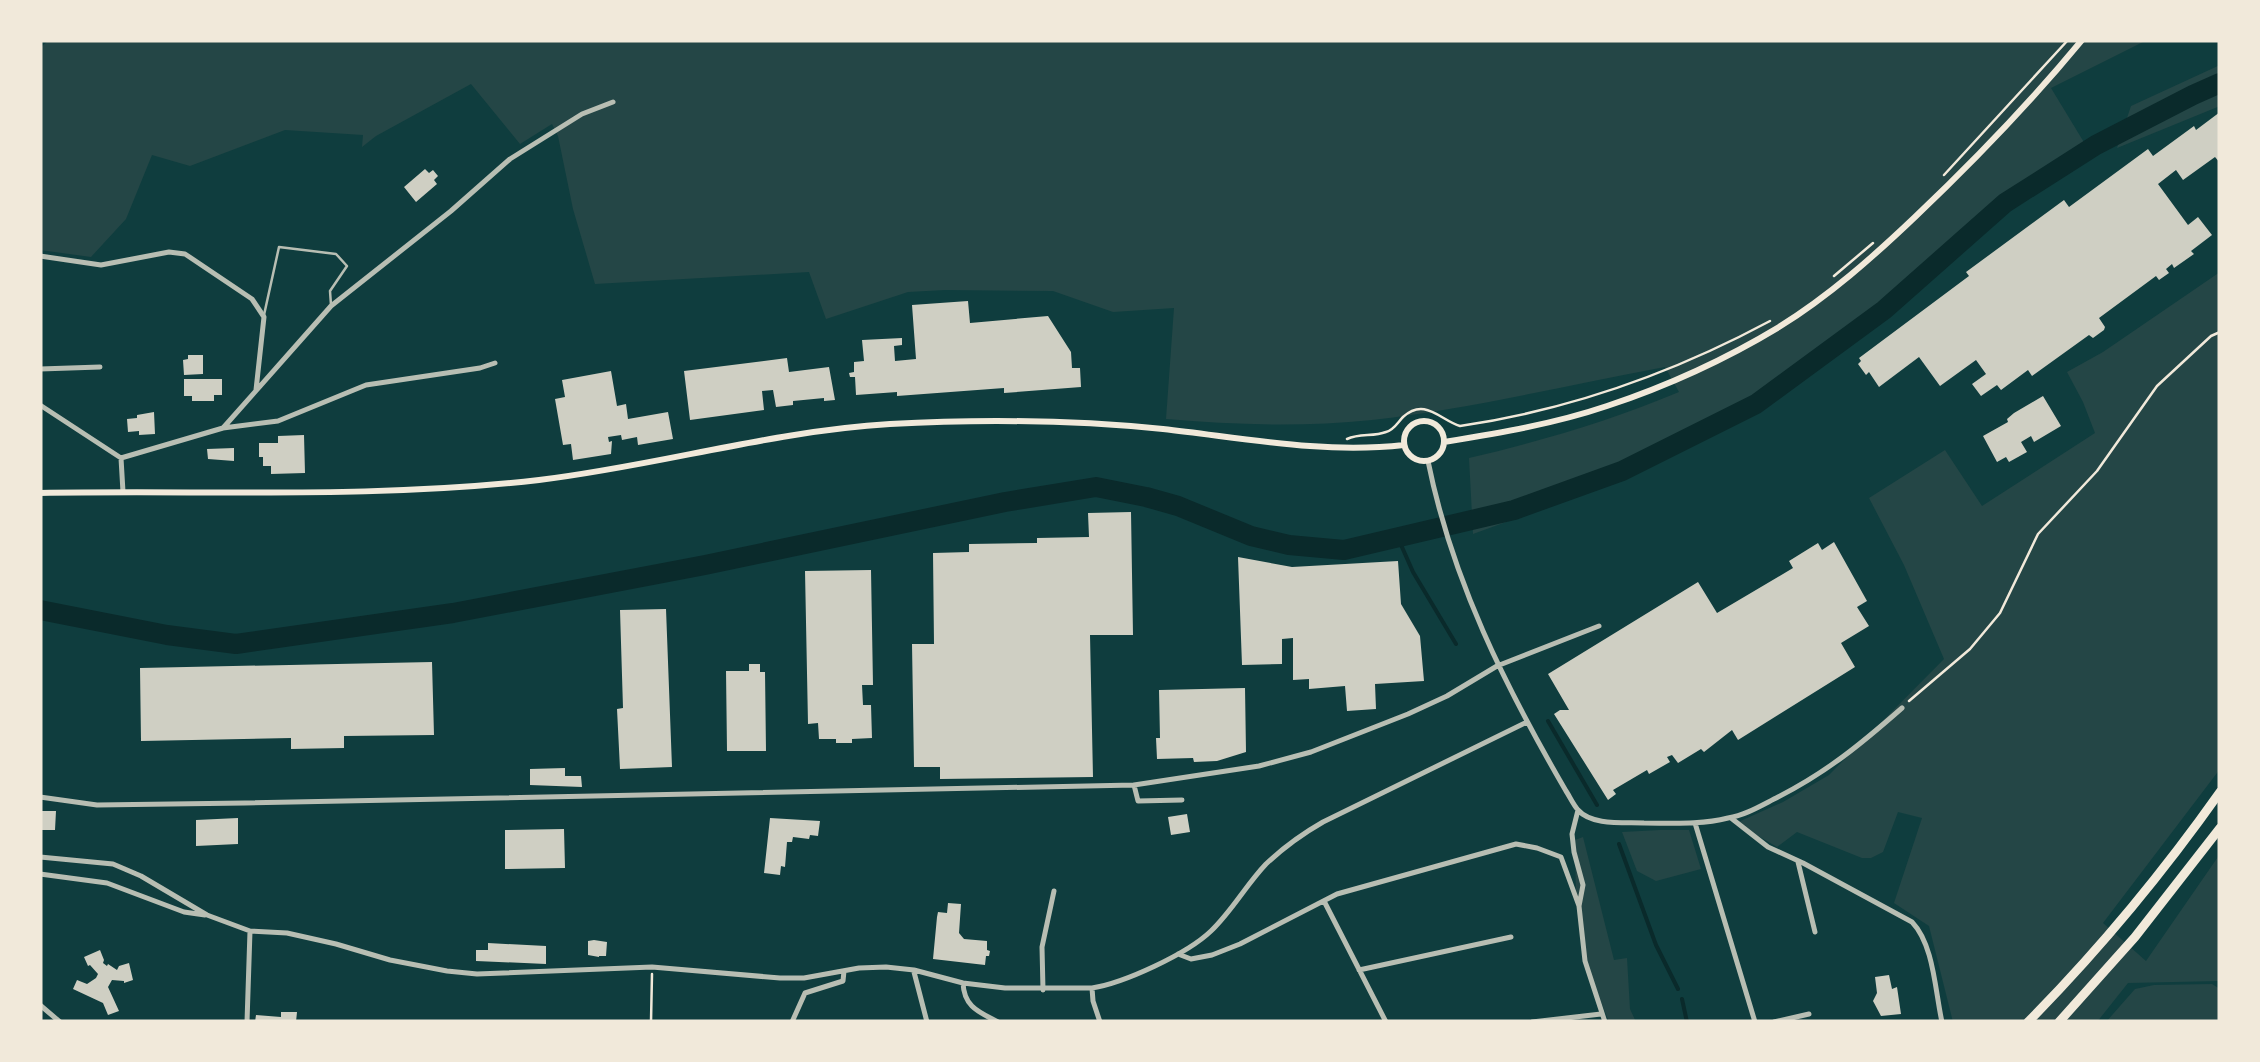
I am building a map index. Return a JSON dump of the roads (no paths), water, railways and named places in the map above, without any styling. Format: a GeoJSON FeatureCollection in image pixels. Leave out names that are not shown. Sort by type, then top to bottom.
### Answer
{"type":"FeatureCollection","features":[{"type":"Feature","properties":{"kind":"highway"},"geometry":{"type":"LineString","coordinates":[[2028,1022],[2136,902],[2220,792]]}},
{"type":"Feature","properties":{"kind":"highway"},"geometry":{"type":"LineString","coordinates":[[2058,1022],[2135,937],[2220,828]]}},
{"type":"Feature","properties":{"kind":"main road"},"geometry":{"type":"LineString","coordinates":[[1444,442],[1550,422],[1607,406],[1683,377],[1781,326],[1864,264],[1950,184],[2082,40]]}},
{"type":"Feature","properties":{"kind":"main road"},"geometry":{"type":"LineString","coordinates":[[40,493],[472,487],[544,480],[814,430],[892,424],[1057,420],[1310,448],[1404,445]]}},
{"type":"Feature","properties":{"kind":"main road"},"geometry":{"type":"LineString","coordinates":[[1420,420],[1433,422],[1444,442],[1439,454],[1428,460],[1413,458],[1404,445],[1404,434],[1420,420]]}},
{"type":"Feature","properties":{"kind":"street"},"geometry":{"type":"LineString","coordinates":[[224,428],[331,306],[510,159],[568,122],[613,102]]}},
{"type":"Feature","properties":{"kind":"street"},"geometry":{"type":"LineString","coordinates":[[40,256],[100,265],[169,252],[186,254],[252,299],[264,318],[256,391]]}},
{"type":"Feature","properties":{"kind":"street"},"geometry":{"type":"LineString","coordinates":[[40,405],[121,458],[224,428],[278,421],[366,385],[495,363]]}},
{"type":"Feature","properties":{"kind":"street"},"geometry":{"type":"LineString","coordinates":[[40,368],[100,367]]}},
{"type":"Feature","properties":{"kind":"street"},"geometry":{"type":"LineString","coordinates":[[121,458],[123,492]]}},
{"type":"Feature","properties":{"kind":"street"},"geometry":{"type":"LineString","coordinates":[[1428,460],[1452,553],[1498,666],[1578,810],[1595,820],[1696,823],[1731,818],[1819,774],[1850,754],[1902,708]]}},
{"type":"Feature","properties":{"kind":"street"},"geometry":{"type":"LineString","coordinates":[[40,798],[97,805],[228,804],[1134,785],[1259,766],[1312,752],[1447,696],[1498,666],[1599,626]]}},
{"type":"Feature","properties":{"kind":"street"},"geometry":{"type":"LineString","coordinates":[[40,857],[113,864],[207,915],[250,931],[287,934],[390,960],[476,974],[652,967],[804,978],[886,967],[1005,988],[1092,988],[1196,944],[1266,865],[1298,837],[1527,722]]}},
{"type":"Feature","properties":{"kind":"street"},"geometry":{"type":"LineString","coordinates":[[1134,785],[1138,801],[1182,800]]}},
{"type":"Feature","properties":{"kind":"street"},"geometry":{"type":"LineString","coordinates":[[1578,810],[1572,834],[1583,885],[1579,906]]}},
{"type":"Feature","properties":{"kind":"street"},"geometry":{"type":"LineString","coordinates":[[1731,818],[1756,840],[1912,922],[1927,945],[1942,1022]]}},
{"type":"Feature","properties":{"kind":"street"},"geometry":{"type":"LineString","coordinates":[[1696,823],[1755,1022]]}},
{"type":"Feature","properties":{"kind":"street"},"geometry":{"type":"LineString","coordinates":[[1178,954],[1192,958],[1212,955],[1337,894],[1516,844],[1562,857],[1579,906],[1584,961],[1604,1022]]}},
{"type":"Feature","properties":{"kind":"street"},"geometry":{"type":"LineString","coordinates":[[1798,862],[1815,932]]}},
{"type":"Feature","properties":{"kind":"street"},"geometry":{"type":"LineString","coordinates":[[40,874],[107,883],[184,912],[207,915]]}},
{"type":"Feature","properties":{"kind":"street"},"geometry":{"type":"LineString","coordinates":[[1043,990],[1042,947],[1054,891]]}},
{"type":"Feature","properties":{"kind":"street"},"geometry":{"type":"LineString","coordinates":[[1324,901],[1386,1022]]}},
{"type":"Feature","properties":{"kind":"street"},"geometry":{"type":"LineString","coordinates":[[246,1022],[250,931]]}},
{"type":"Feature","properties":{"kind":"street"},"geometry":{"type":"LineString","coordinates":[[1359,970],[1511,937]]}},
{"type":"Feature","properties":{"kind":"street"},"geometry":{"type":"LineString","coordinates":[[792,1022],[805,993],[843,981],[844,970]]}},
{"type":"Feature","properties":{"kind":"street"},"geometry":{"type":"LineString","coordinates":[[914,970],[927,1022]]}},
{"type":"Feature","properties":{"kind":"street"},"geometry":{"type":"LineString","coordinates":[[963,983],[966,1002],[998,1022]]}},
{"type":"Feature","properties":{"kind":"street"},"geometry":{"type":"LineString","coordinates":[[1092,988],[1100,1022]]}},
{"type":"Feature","properties":{"kind":"street"},"geometry":{"type":"LineString","coordinates":[[40,1005],[60,1022]]}},
{"type":"Feature","properties":{"kind":"street"},"geometry":{"type":"LineString","coordinates":[[1532,1022],[1601,1014]]}},
{"type":"Feature","properties":{"kind":"street"},"geometry":{"type":"LineString","coordinates":[[1774,1022],[1808,1014]]}},
{"type":"Feature","properties":{"kind":"lane"},"geometry":{"type":"LineString","coordinates":[[264,318],[278,247],[336,254],[346,266],[330,292],[331,306]]}},
{"type":"Feature","properties":{"kind":"waterway"},"geometry":{"type":"LineString","coordinates":[[40,610],[236,644],[453,613],[1096,487],[1178,506],[1251,536],[1289,545],[1344,550],[1514,510],[1622,471],[1756,404],[1884,310],[2005,203],[2096,145],[2220,83]]}},
{"type":"Feature","properties":{"kind":"waterway"},"geometry":{"type":"LineString","coordinates":[[1398,538],[1413,572],[1456,644]]}},
{"type":"Feature","properties":{"kind":"waterway"},"geometry":{"type":"LineString","coordinates":[[1548,721],[1597,805]]}},
{"type":"Feature","properties":{"kind":"waterway"},"geometry":{"type":"LineString","coordinates":[[1619,844],[1656,945],[1678,989]]}},
{"type":"Feature","properties":{"kind":"waterway"},"geometry":{"type":"LineString","coordinates":[[1682,999],[1687,1022]]}}]}
